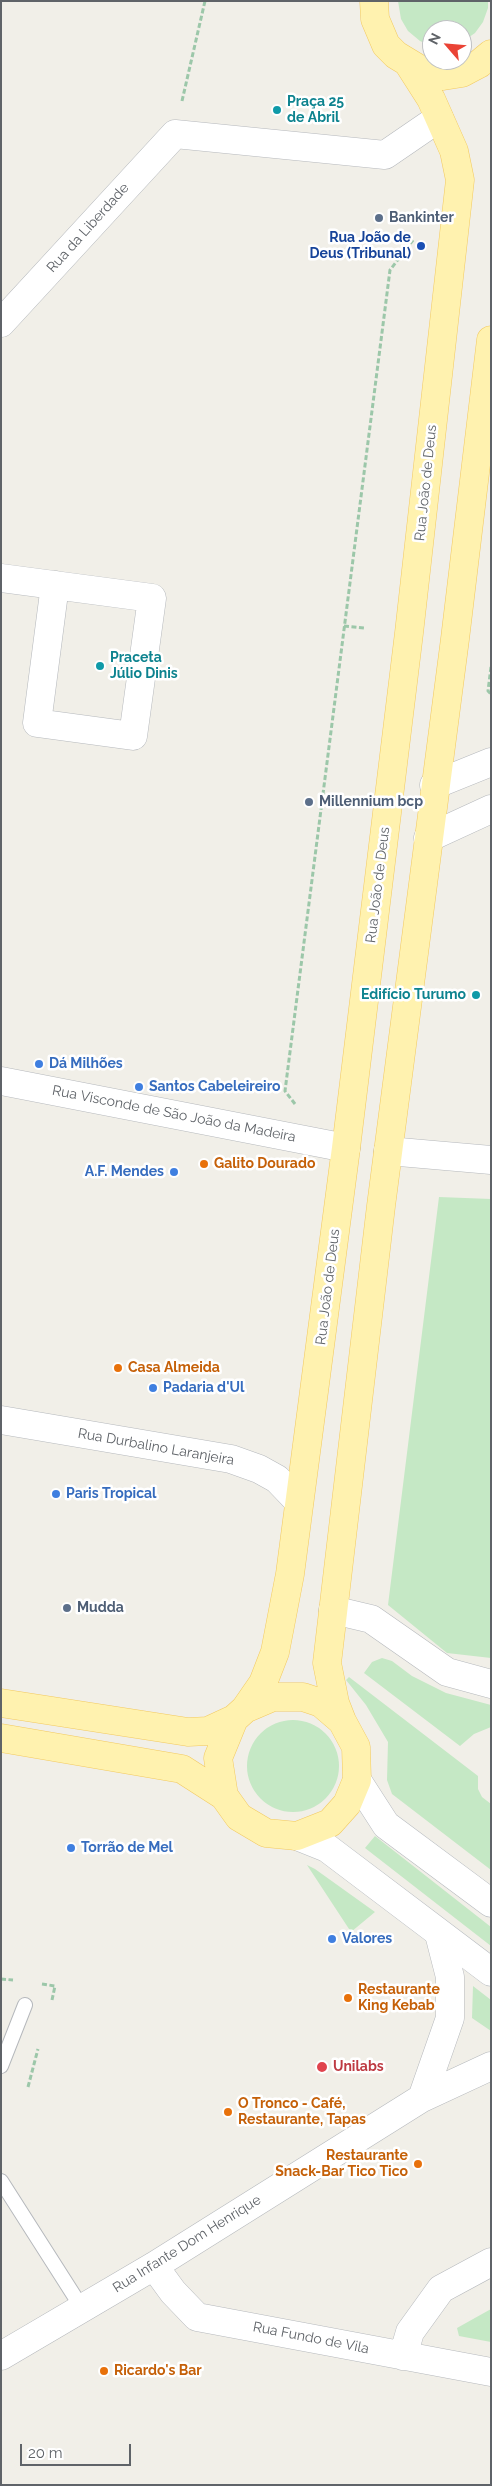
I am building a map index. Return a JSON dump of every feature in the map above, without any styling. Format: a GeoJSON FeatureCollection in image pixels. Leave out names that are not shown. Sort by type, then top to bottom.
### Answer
{"type":"FeatureCollection","features":[{"type":"Feature","properties":{"kind":"main road"},"geometry":{"type":"LineString","coordinates":[[374,1],[375,19],[379,32],[396,55],[424,72],[443,76],[462,73],[479,64],[491,54]]}},
{"type":"Feature","properties":{"kind":"main road","name":"Rua João de Deus"},"geometry":{"type":"LineString","coordinates":[[239,1714],[263,1683],[275,1652],[290,1574],[346,1148],[409,634],[460,180],[454,151],[431,99],[408,63]]}},
{"type":"Feature","properties":{"kind":"main road"},"geometry":{"type":"LineString","coordinates":[[1,1738],[182,1769],[224,1796],[239,1817],[266,1833],[297,1836],[330,1823],[347,1804],[357,1780],[356,1747],[335,1703],[326,1664],[388,1151],[434,785],[455,638],[491,340]]}},
{"type":"Feature","properties":{"kind":"main road"},"geometry":{"type":"LineString","coordinates":[[1,1703],[188,1732],[208,1732],[273,1697],[302,1697],[321,1703],[342,1721]]}},
{"type":"Feature","properties":{"kind":"main road"},"geometry":{"type":"LineString","coordinates":[[224,1796],[218,1758],[239,1714]]}},
{"type":"Feature","properties":{"kind":"street"},"geometry":{"type":"LineString","coordinates":[[175,134],[385,155],[439,118]]}},
{"type":"Feature","properties":{"kind":"street","name":"Rua da Liberdade"},"geometry":{"type":"LineString","coordinates":[[1,323],[175,134]]}},
{"type":"Feature","properties":{"kind":"street"},"geometry":{"type":"LineString","coordinates":[[1,578],[152,598],[133,736],[37,724],[55,586]]}},
{"type":"Feature","properties":{"kind":"street"},"geometry":{"type":"LineString","coordinates":[[434,785],[491,762]]}},
{"type":"Feature","properties":{"kind":"street"},"geometry":{"type":"LineString","coordinates":[[428,838],[491,809]]}},
{"type":"Feature","properties":{"kind":"street","name":"Rua Visconde de São João da Madeira"},"geometry":{"type":"LineString","coordinates":[[1,1081],[346,1148]]}},
{"type":"Feature","properties":{"kind":"street"},"geometry":{"type":"LineString","coordinates":[[388,1151],[491,1160]]}},
{"type":"Feature","properties":{"kind":"street","name":"Rua Durbalino Laranjeira"},"geometry":{"type":"LineString","coordinates":[[1,1420],[231,1459],[259,1469],[276,1478],[299,1502]]}},
{"type":"Feature","properties":{"kind":"street"},"geometry":{"type":"LineString","coordinates":[[333,1610],[371,1619],[447,1672],[491,1684]]}},
{"type":"Feature","properties":{"kind":"street"},"geometry":{"type":"LineString","coordinates":[[357,1780],[386,1825],[491,1903]]}},
{"type":"Feature","properties":{"kind":"street"},"geometry":{"type":"LineString","coordinates":[[297,1836],[328,1848],[438,1934],[491,1972]]}},
{"type":"Feature","properties":{"kind":"street"},"geometry":{"type":"LineString","coordinates":[[422,2098],[450,2018],[450,1977],[438,1934]]}},
{"type":"Feature","properties":{"kind":"street","name":"Rua Infante Dom Henrique"},"geometry":{"type":"LineString","coordinates":[[1,2356],[154,2266],[422,2098],[491,2066]]}},
{"type":"Feature","properties":{"kind":"street"},"geometry":{"type":"LineString","coordinates":[[403,2356],[410,2332],[441,2289],[491,2262]]}},
{"type":"Feature","properties":{"kind":"street","name":"Rua Fundo de Vila"},"geometry":{"type":"LineString","coordinates":[[154,2266],[173,2292],[197,2317],[491,2372]]}},
{"type":"Feature","properties":{"kind":"lane"},"geometry":{"type":"LineString","coordinates":[[1,2066],[25,2004]]}},
{"type":"Feature","properties":{"kind":"lane"},"geometry":{"type":"LineString","coordinates":[[1,2181],[82,2308]]}},
{"type":"Feature","properties":{"kind":"path"},"geometry":{"type":"LineString","coordinates":[[175,134],[205,1]]}},
{"type":"Feature","properties":{"kind":"path"},"geometry":{"type":"LineString","coordinates":[[285,1091],[390,270],[413,240]]}},
{"type":"Feature","properties":{"kind":"path"},"geometry":{"type":"LineString","coordinates":[[344,626],[365,628]]}},
{"type":"Feature","properties":{"kind":"path"},"geometry":{"type":"LineString","coordinates":[[491,667],[488,691],[491,694]]}},
{"type":"Feature","properties":{"kind":"green space"},"geometry":{"type":"Polygon","coordinates":[[[398,1],[488,1],[488,8],[483,22],[472,35],[472,20],[422,20],[422,42],[408,31],[401,19],[398,1]]]}},
{"type":"Feature","properties":{"kind":"green space"},"geometry":{"type":"Polygon","coordinates":[[[439,1197],[491,1199],[491,1658],[447,1653],[388,1605],[439,1197]]]}},
{"type":"Feature","properties":{"kind":"green space"},"geometry":{"type":"Polygon","coordinates":[[[382,1658],[392,1661],[412,1676],[446,1693],[491,1705],[491,1727],[474,1734],[460,1746],[364,1673],[372,1662],[382,1658]]]}},
{"type":"Feature","properties":{"kind":"green space"},"geometry":{"type":"Polygon","coordinates":[[[349,1677],[478,1776],[478,1789],[482,1797],[491,1804],[491,1870],[392,1794],[387,1780],[388,1742],[366,1705],[346,1680],[349,1677]]]}},
{"type":"Feature","properties":{"kind":"green space"},"geometry":{"type":"Polygon","coordinates":[[[293,1720],[311,1723],[326,1733],[336,1748],[339,1766],[336,1784],[326,1799],[311,1809],[293,1812],[275,1809],[260,1799],[250,1784],[247,1766],[250,1748],[260,1733],[275,1723],[293,1720]]]}},
{"type":"Feature","properties":{"kind":"green space"},"geometry":{"type":"Polygon","coordinates":[[[375,1836],[491,1927],[491,1946],[365,1848],[375,1836]]]}},
{"type":"Feature","properties":{"kind":"green space"},"geometry":{"type":"Polygon","coordinates":[[[307,1865],[315,1869],[375,1912],[351,1932],[307,1865]]]}},
{"type":"Feature","properties":{"kind":"green space"},"geometry":{"type":"Polygon","coordinates":[[[473,1986],[491,2000],[491,2031],[472,2018],[473,1986]]]}},
{"type":"Feature","properties":{"kind":"green space"},"geometry":{"type":"Polygon","coordinates":[[[491,2309],[491,2342],[459,2336],[457,2328],[491,2309]]]}},
{"type":"Feature","properties":{"kind":"place","name":"Praça 25 de Abril"},"geometry":{"type":"Point","coordinates":[277,110]}},
{"type":"Feature","properties":{"kind":"place","name":"Bankinter"},"geometry":{"type":"Point","coordinates":[379,218]}},
{"type":"Feature","properties":{"kind":"place","name":"Rua João de Deus (Tribunal)"},"geometry":{"type":"Point","coordinates":[421,246]}},
{"type":"Feature","properties":{"kind":"place","name":"Praceta Júlio Dinis"},"geometry":{"type":"Point","coordinates":[100,666]}},
{"type":"Feature","properties":{"kind":"place","name":"Millennium bcp"},"geometry":{"type":"Point","coordinates":[309,802]}},
{"type":"Feature","properties":{"kind":"place","name":"Edifício Turumo"},"geometry":{"type":"Point","coordinates":[476,995]}},
{"type":"Feature","properties":{"kind":"place","name":"Dá Milhões"},"geometry":{"type":"Point","coordinates":[39,1064]}},
{"type":"Feature","properties":{"kind":"place","name":"Santos Cabeleireiro"},"geometry":{"type":"Point","coordinates":[139,1087]}},
{"type":"Feature","properties":{"kind":"place","name":"Galito Dourado"},"geometry":{"type":"Point","coordinates":[204,1164]}},
{"type":"Feature","properties":{"kind":"place","name":"A.F. Mendes"},"geometry":{"type":"Point","coordinates":[174,1172]}},
{"type":"Feature","properties":{"kind":"place","name":"Casa Almeida"},"geometry":{"type":"Point","coordinates":[118,1368]}},
{"type":"Feature","properties":{"kind":"place","name":"Padaria d'Ul"},"geometry":{"type":"Point","coordinates":[153,1388]}},
{"type":"Feature","properties":{"kind":"place","name":"Paris Tropical"},"geometry":{"type":"Point","coordinates":[56,1494]}},
{"type":"Feature","properties":{"kind":"place","name":"Mudda"},"geometry":{"type":"Point","coordinates":[67,1608]}},
{"type":"Feature","properties":{"kind":"place","name":"Torrão de Mel"},"geometry":{"type":"Point","coordinates":[71,1848]}},
{"type":"Feature","properties":{"kind":"place","name":"Valores"},"geometry":{"type":"Point","coordinates":[332,1939]}},
{"type":"Feature","properties":{"kind":"place","name":"Restaurante King Kebab"},"geometry":{"type":"Point","coordinates":[348,1998]}},
{"type":"Feature","properties":{"kind":"place","name":"Unilabs"},"geometry":{"type":"Point","coordinates":[322,2067]}},
{"type":"Feature","properties":{"kind":"place","name":"O Tronco - Café, Restaurante, Tapas"},"geometry":{"type":"Point","coordinates":[228,2112]}},
{"type":"Feature","properties":{"kind":"place","name":"Restaurante Snack-Bar Tico Tico"},"geometry":{"type":"Point","coordinates":[418,2164]}},
{"type":"Feature","properties":{"kind":"place","name":"Ricardo's Bar"},"geometry":{"type":"Point","coordinates":[104,2371]}}]}
